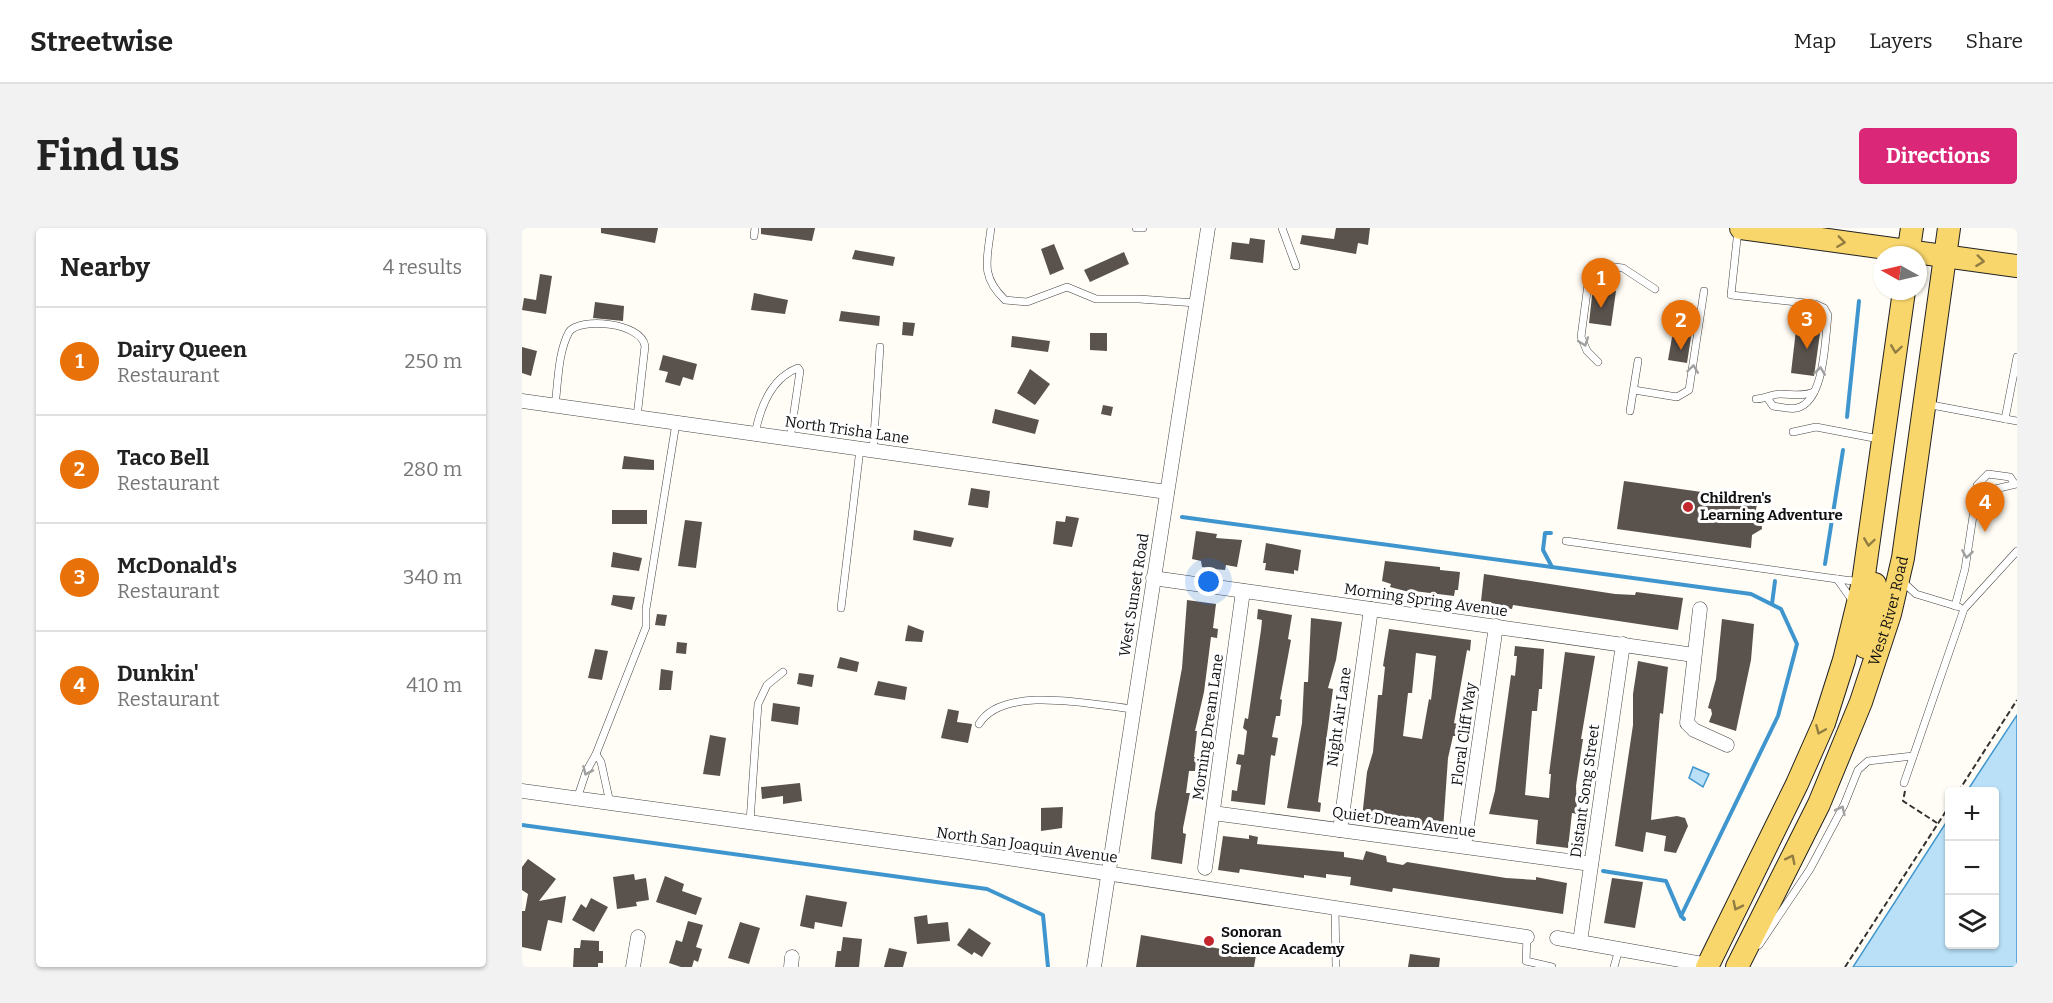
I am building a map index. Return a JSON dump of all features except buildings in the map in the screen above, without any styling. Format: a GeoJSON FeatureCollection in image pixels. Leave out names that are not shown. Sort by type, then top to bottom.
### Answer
{"type":"FeatureCollection","features":[{"type":"Feature","properties":{"kind":"main road"},"geometry":{"type":"LineString","coordinates":[[1740,228],[1873,248]]}},
{"type":"Feature","properties":{"kind":"main road"},"geometry":{"type":"LineString","coordinates":[[1909,246],[1912,228]]}},
{"type":"Feature","properties":{"kind":"main road","name":"West River Road"},"geometry":{"type":"LineString","coordinates":[[1737,967],[1819,804],[1871,674],[1899,577],[1949,228]]}},
{"type":"Feature","properties":{"kind":"main road"},"geometry":{"type":"LineString","coordinates":[[1927,255],[2017,266]]}},
{"type":"Feature","properties":{"kind":"main road","name":"West River Road"},"geometry":{"type":"LineString","coordinates":[[1709,966],[1824,723],[1857,615],[1903,300]]}},
{"type":"Feature","properties":{"kind":"main road"},"geometry":{"type":"LineString","coordinates":[[1848,733],[1847,711],[1876,600],[1875,584],[1863,582]]}},
{"type":"Feature","properties":{"kind":"street","name":"West Sunset Road"},"geometry":{"type":"LineString","coordinates":[[1094,967],[1208,228]]}},
{"type":"Feature","properties":{"kind":"street","name":"North Trisha Lane"},"geometry":{"type":"LineString","coordinates":[[522,401],[1167,492]]}},
{"type":"Feature","properties":{"kind":"street","name":"Morning Spring Avenue"},"geometry":{"type":"LineString","coordinates":[[1154,578],[1694,654]]}},
{"type":"Feature","properties":{"kind":"street","name":"Morning Dream Lane"},"geometry":{"type":"LineString","coordinates":[[1205,868],[1243,591]]}},
{"type":"Feature","properties":{"kind":"street","name":"Night Air Lane"},"geometry":{"type":"LineString","coordinates":[[1340,830],[1371,609]]}},
{"type":"Feature","properties":{"kind":"street"},"geometry":{"type":"LineString","coordinates":[[1700,609],[1686,723],[1694,730],[1727,746]]}},
{"type":"Feature","properties":{"kind":"street","name":"Floral Cliff Way"},"geometry":{"type":"LineString","coordinates":[[1464,846],[1496,626]]}},
{"type":"Feature","properties":{"kind":"street","name":"Distant Song Street"},"geometry":{"type":"LineString","coordinates":[[1580,942],[1623,644]]}},
{"type":"Feature","properties":{"kind":"street","name":"North San Joaquin Avenue"},"geometry":{"type":"LineString","coordinates":[[522,791],[1107,873],[1527,937]]}},
{"type":"Feature","properties":{"kind":"street","name":"Quiet Dream Avenue"},"geometry":{"type":"LineString","coordinates":[[1213,813],[1591,864]]}},
{"type":"Feature","properties":{"kind":"street"},"geometry":{"type":"LineString","coordinates":[[633,967],[638,938]]}},
{"type":"Feature","properties":{"kind":"street"},"geometry":{"type":"LineString","coordinates":[[1557,938],[1709,966]]}},
{"type":"Feature","properties":{"kind":"lane"},"geometry":{"type":"LineString","coordinates":[[991,228],[987,274],[991,285],[1005,300],[1027,302],[1067,287],[1096,299],[1196,303]]}},
{"type":"Feature","properties":{"kind":"lane"},"geometry":{"type":"LineString","coordinates":[[1136,228],[1143,228]]}},
{"type":"Feature","properties":{"kind":"lane"},"geometry":{"type":"LineString","coordinates":[[1282,228],[1296,266]]}},
{"type":"Feature","properties":{"kind":"lane"},"geometry":{"type":"LineString","coordinates":[[1740,228],[1731,295],[1815,304],[1824,308],[1828,315],[1816,392],[1803,405],[1795,409],[1773,406],[1768,399]]}},
{"type":"Feature","properties":{"kind":"lane"},"geometry":{"type":"LineString","coordinates":[[1598,362],[1587,351],[1581,337],[1588,284],[1595,272],[1606,266],[1623,268],[1655,289]]}},
{"type":"Feature","properties":{"kind":"lane"},"geometry":{"type":"LineString","coordinates":[[1634,390],[1677,397],[1689,390],[1704,291]]}},
{"type":"Feature","properties":{"kind":"lane"},"geometry":{"type":"LineString","coordinates":[[555,406],[564,345],[570,330],[581,324],[624,326],[638,332],[645,346],[637,417]]}},
{"type":"Feature","properties":{"kind":"lane"},"geometry":{"type":"LineString","coordinates":[[841,608],[880,346]]}},
{"type":"Feature","properties":{"kind":"lane"},"geometry":{"type":"LineString","coordinates":[[2006,419],[2017,357]]}},
{"type":"Feature","properties":{"kind":"lane"},"geometry":{"type":"LineString","coordinates":[[1630,411],[1638,361]]}},
{"type":"Feature","properties":{"kind":"lane"},"geometry":{"type":"LineString","coordinates":[[755,434],[765,399],[788,372],[798,368],[800,371],[790,439]]}},
{"type":"Feature","properties":{"kind":"lane"},"geometry":{"type":"LineString","coordinates":[[1756,399],[1768,399],[1776,394],[1804,396],[1816,392]]}},
{"type":"Feature","properties":{"kind":"lane"},"geometry":{"type":"LineString","coordinates":[[1924,404],[2017,421]]}},
{"type":"Feature","properties":{"kind":"lane"},"geometry":{"type":"LineString","coordinates":[[577,799],[646,627],[646,609],[676,423]]}},
{"type":"Feature","properties":{"kind":"lane"},"geometry":{"type":"LineString","coordinates":[[1793,432],[1816,427],[1883,440]]}},
{"type":"Feature","properties":{"kind":"lane"},"geometry":{"type":"LineString","coordinates":[[1955,606],[1965,569],[1977,485],[1982,477],[1989,474],[2010,477],[2015,483],[2008,488],[1982,492],[1975,503]]}},
{"type":"Feature","properties":{"kind":"lane"},"geometry":{"type":"LineString","coordinates":[[1566,541],[1863,582]]}},
{"type":"Feature","properties":{"kind":"lane"},"geometry":{"type":"LineString","coordinates":[[1904,783],[1964,609],[2017,550]]}},
{"type":"Feature","properties":{"kind":"lane"},"geometry":{"type":"LineString","coordinates":[[1899,577],[1916,594],[1964,609]]}},
{"type":"Feature","properties":{"kind":"lane"},"geometry":{"type":"LineString","coordinates":[[1838,579],[1852,600],[1857,615]]}},
{"type":"Feature","properties":{"kind":"lane"},"geometry":{"type":"LineString","coordinates":[[750,822],[758,704],[767,685],[783,672]]}},
{"type":"Feature","properties":{"kind":"lane"},"geometry":{"type":"LineString","coordinates":[[979,724],[985,715],[1000,705],[1045,699],[1132,709]]}},
{"type":"Feature","properties":{"kind":"lane"},"geometry":{"type":"LineString","coordinates":[[596,754],[601,762],[610,803]]}},
{"type":"Feature","properties":{"kind":"lane"},"geometry":{"type":"LineString","coordinates":[[1744,967],[1810,869],[1844,805],[1858,770],[1868,761],[1913,756]]}},
{"type":"Feature","properties":{"kind":"lane"},"geometry":{"type":"LineString","coordinates":[[1335,908],[1336,967]]}},
{"type":"Feature","properties":{"kind":"lane"},"geometry":{"type":"LineString","coordinates":[[1527,937],[1526,961],[1552,967]]}},
{"type":"Feature","properties":{"kind":"lane"},"geometry":{"type":"LineString","coordinates":[[1614,967],[1619,948]]}},
{"type":"Feature","properties":{"kind":"path"},"geometry":{"type":"LineString","coordinates":[[1961,787],[2017,700]]}},
{"type":"Feature","properties":{"kind":"path"},"geometry":{"type":"LineString","coordinates":[[1904,783],[1906,789],[1903,801],[1937,823]]}},
{"type":"Feature","properties":{"kind":"path"},"geometry":{"type":"LineString","coordinates":[[1845,967],[1945,812]]}},
{"type":"Feature","properties":{"kind":"water"},"geometry":{"type":"Polygon","coordinates":[[[2017,715],[2017,967],[1853,967],[1945,824],[1945,949],[1999,949],[1999,787],[1970,787],[2017,715]]]}},
{"type":"Feature","properties":{"kind":"water"},"geometry":{"type":"Polygon","coordinates":[[[1693,767],[1709,774],[1703,787],[1689,778],[1693,767]]]}},
{"type":"Feature","properties":{"kind":"waterway"},"geometry":{"type":"LineString","coordinates":[[1847,417],[1859,301]]}},
{"type":"Feature","properties":{"kind":"waterway"},"geometry":{"type":"LineString","coordinates":[[1825,564],[1843,450]]}},
{"type":"Feature","properties":{"kind":"waterway"},"geometry":{"type":"LineString","coordinates":[[1182,517],[1751,594],[1781,609],[1797,644],[1778,716],[1681,916],[1684,919]]}},
{"type":"Feature","properties":{"kind":"waterway"},"geometry":{"type":"LineString","coordinates":[[1551,533],[1545,533],[1543,550],[1552,567]]}},
{"type":"Feature","properties":{"kind":"waterway"},"geometry":{"type":"LineString","coordinates":[[1772,604],[1775,581]]}},
{"type":"Feature","properties":{"kind":"waterway"},"geometry":{"type":"LineString","coordinates":[[522,825],[987,889],[1043,915],[1048,967]]}},
{"type":"Feature","properties":{"kind":"waterway"},"geometry":{"type":"LineString","coordinates":[[1603,871],[1666,881],[1681,916]]}},
{"type":"Feature","properties":{"kind":"place","name":"Dairy Queen"},"geometry":{"type":"Point","coordinates":[1601,308]}},
{"type":"Feature","properties":{"kind":"place","name":"McDonald's"},"geometry":{"type":"Point","coordinates":[1807,349]}},
{"type":"Feature","properties":{"kind":"place","name":"Taco Bell"},"geometry":{"type":"Point","coordinates":[1681,350]}},
{"type":"Feature","properties":{"kind":"place","name":"Children's Learning Adventure"},"geometry":{"type":"Point","coordinates":[1688,507]}},
{"type":"Feature","properties":{"kind":"place","name":"Dunkin'"},"geometry":{"type":"Point","coordinates":[1985,532]}},
{"type":"Feature","properties":{"kind":"place","name":"Sonoran Science Academy"},"geometry":{"type":"Point","coordinates":[1209,941]}}]}
